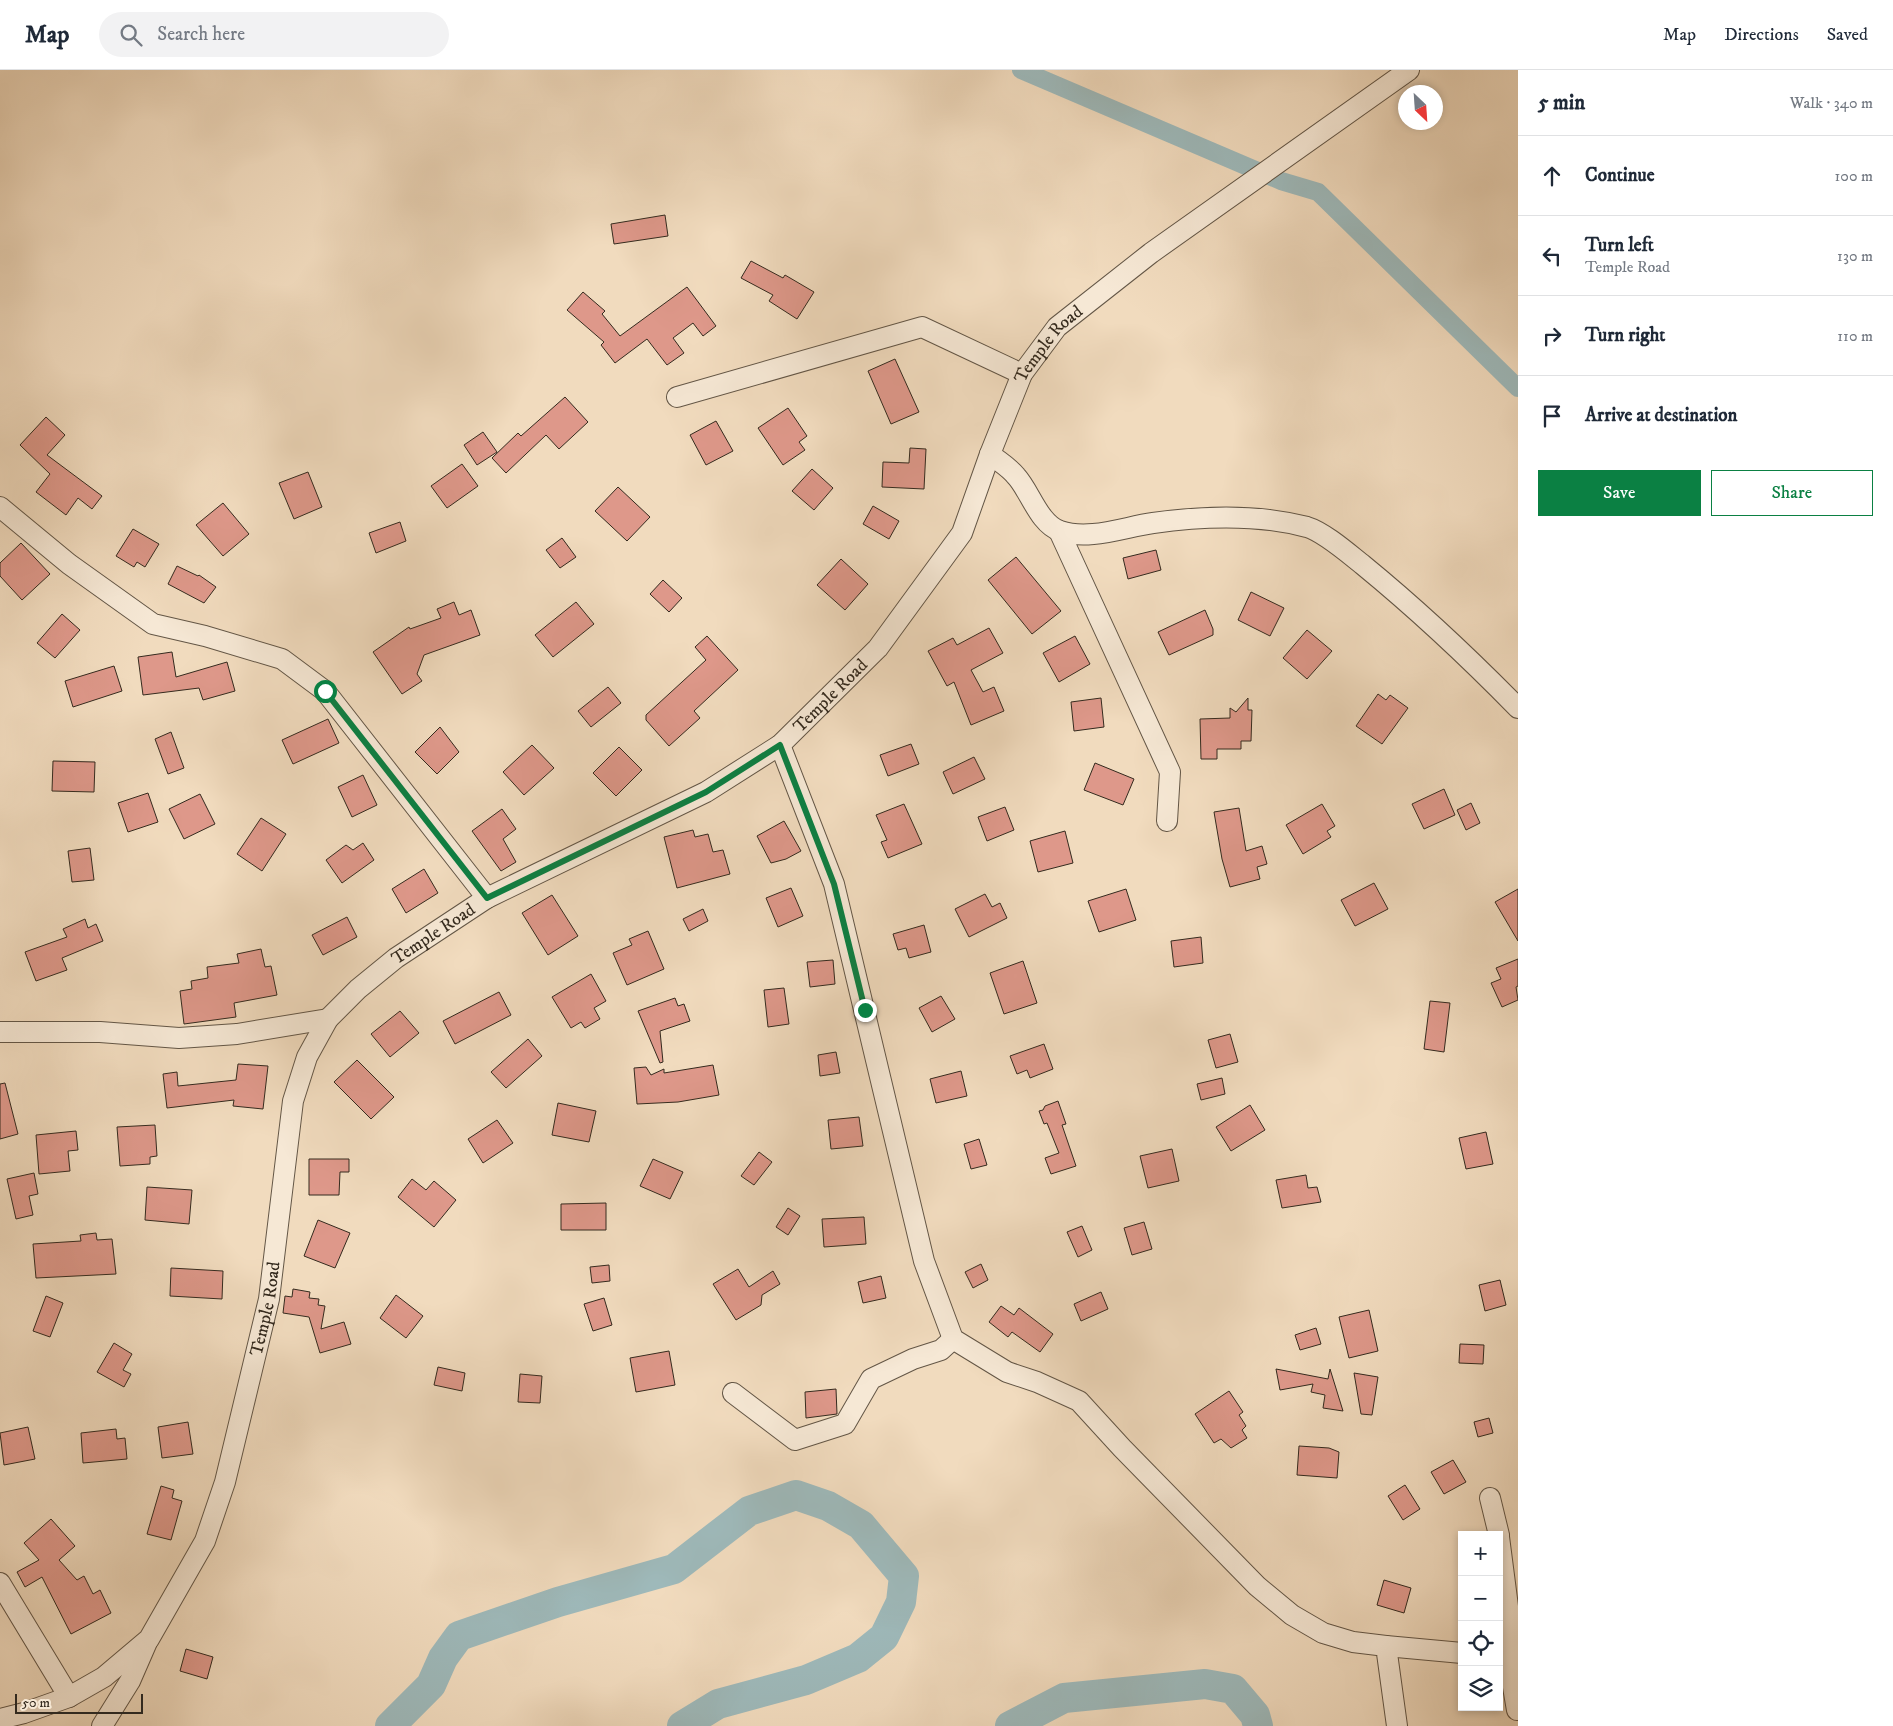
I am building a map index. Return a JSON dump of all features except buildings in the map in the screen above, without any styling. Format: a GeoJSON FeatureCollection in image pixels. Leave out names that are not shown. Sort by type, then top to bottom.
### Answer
{"type":"FeatureCollection","features":[{"type":"Feature","properties":{"kind":"street","name":"Temple Road"},"geometry":{"type":"LineString","coordinates":[[0,1719],[24,1713],[69,1697],[104,1677],[149,1638],[205,1541],[225,1482],[269,1299],[293,1101],[307,1057],[328,1019],[358,989],[396,958],[487,898],[706,792],[780,745],[878,648],[962,532],[990,454],[1022,374],[1057,327],[1151,253],[1409,70]]}},
{"type":"Feature","properties":{"kind":"street"},"geometry":{"type":"LineString","coordinates":[[676,397],[922,327],[1022,374]]}},
{"type":"Feature","properties":{"kind":"street"},"geometry":{"type":"LineString","coordinates":[[990,454],[1016,475],[1045,519],[1059,531],[1170,772],[1168,820]]}},
{"type":"Feature","properties":{"kind":"street"},"geometry":{"type":"LineString","coordinates":[[0,507],[69,564],[152,624],[205,636],[282,658],[325,691],[487,898]]}},
{"type":"Feature","properties":{"kind":"street"},"geometry":{"type":"LineString","coordinates":[[1059,531],[1088,534],[1154,523],[1216,518],[1264,520],[1309,528],[1345,551],[1396,592],[1465,654],[1518,708]]}},
{"type":"Feature","properties":{"kind":"street"},"geometry":{"type":"LineString","coordinates":[[780,745],[834,884],[924,1261],[952,1339],[1008,1372],[1037,1382],[1079,1401],[1122,1448],[1257,1586],[1292,1615],[1323,1633],[1353,1642],[1458,1653]]}},
{"type":"Feature","properties":{"kind":"street"},"geometry":{"type":"LineString","coordinates":[[0,1032],[100,1032],[179,1038],[237,1034],[328,1019]]}},
{"type":"Feature","properties":{"kind":"street"},"geometry":{"type":"LineString","coordinates":[[732,1393],[795,1440],[845,1424],[871,1379],[913,1359],[941,1350],[952,1339]]}},
{"type":"Feature","properties":{"kind":"street"},"geometry":{"type":"LineString","coordinates":[[1490,1498],[1498,1531]]}},
{"type":"Feature","properties":{"kind":"street"},"geometry":{"type":"LineString","coordinates":[[1503,1567],[1510,1622],[1503,1658],[1518,1710]]}},
{"type":"Feature","properties":{"kind":"street"},"geometry":{"type":"LineString","coordinates":[[0,1582],[69,1697]]}},
{"type":"Feature","properties":{"kind":"street"},"geometry":{"type":"LineString","coordinates":[[102,1726],[130,1681],[149,1638]]}},
{"type":"Feature","properties":{"kind":"street"},"geometry":{"type":"LineString","coordinates":[[1386,1646],[1397,1726]]}},
{"type":"Feature","properties":{"kind":"waterway"},"geometry":{"type":"LineString","coordinates":[[1021,70],[1281,181],[1318,192],[1518,388]]}},
{"type":"Feature","properties":{"kind":"waterway"},"geometry":{"type":"LineString","coordinates":[[390,1726],[431,1685],[443,1658],[459,1636],[558,1602],[674,1569],[749,1511],[796,1495],[828,1506],[861,1525],[904,1576],[901,1602],[884,1637],[858,1658],[806,1680],[718,1704],[682,1726]]}},
{"type":"Feature","properties":{"kind":"waterway"},"geometry":{"type":"LineString","coordinates":[[1010,1726],[1064,1698],[1205,1684],[1233,1689],[1255,1715],[1258,1726]]}},
{"type":"Feature","properties":{"kind":"route"},"geometry":{"type":"LineString","coordinates":[[325,691],[487,898],[706,792],[780,745],[834,884],[865,1010]]}}]}
